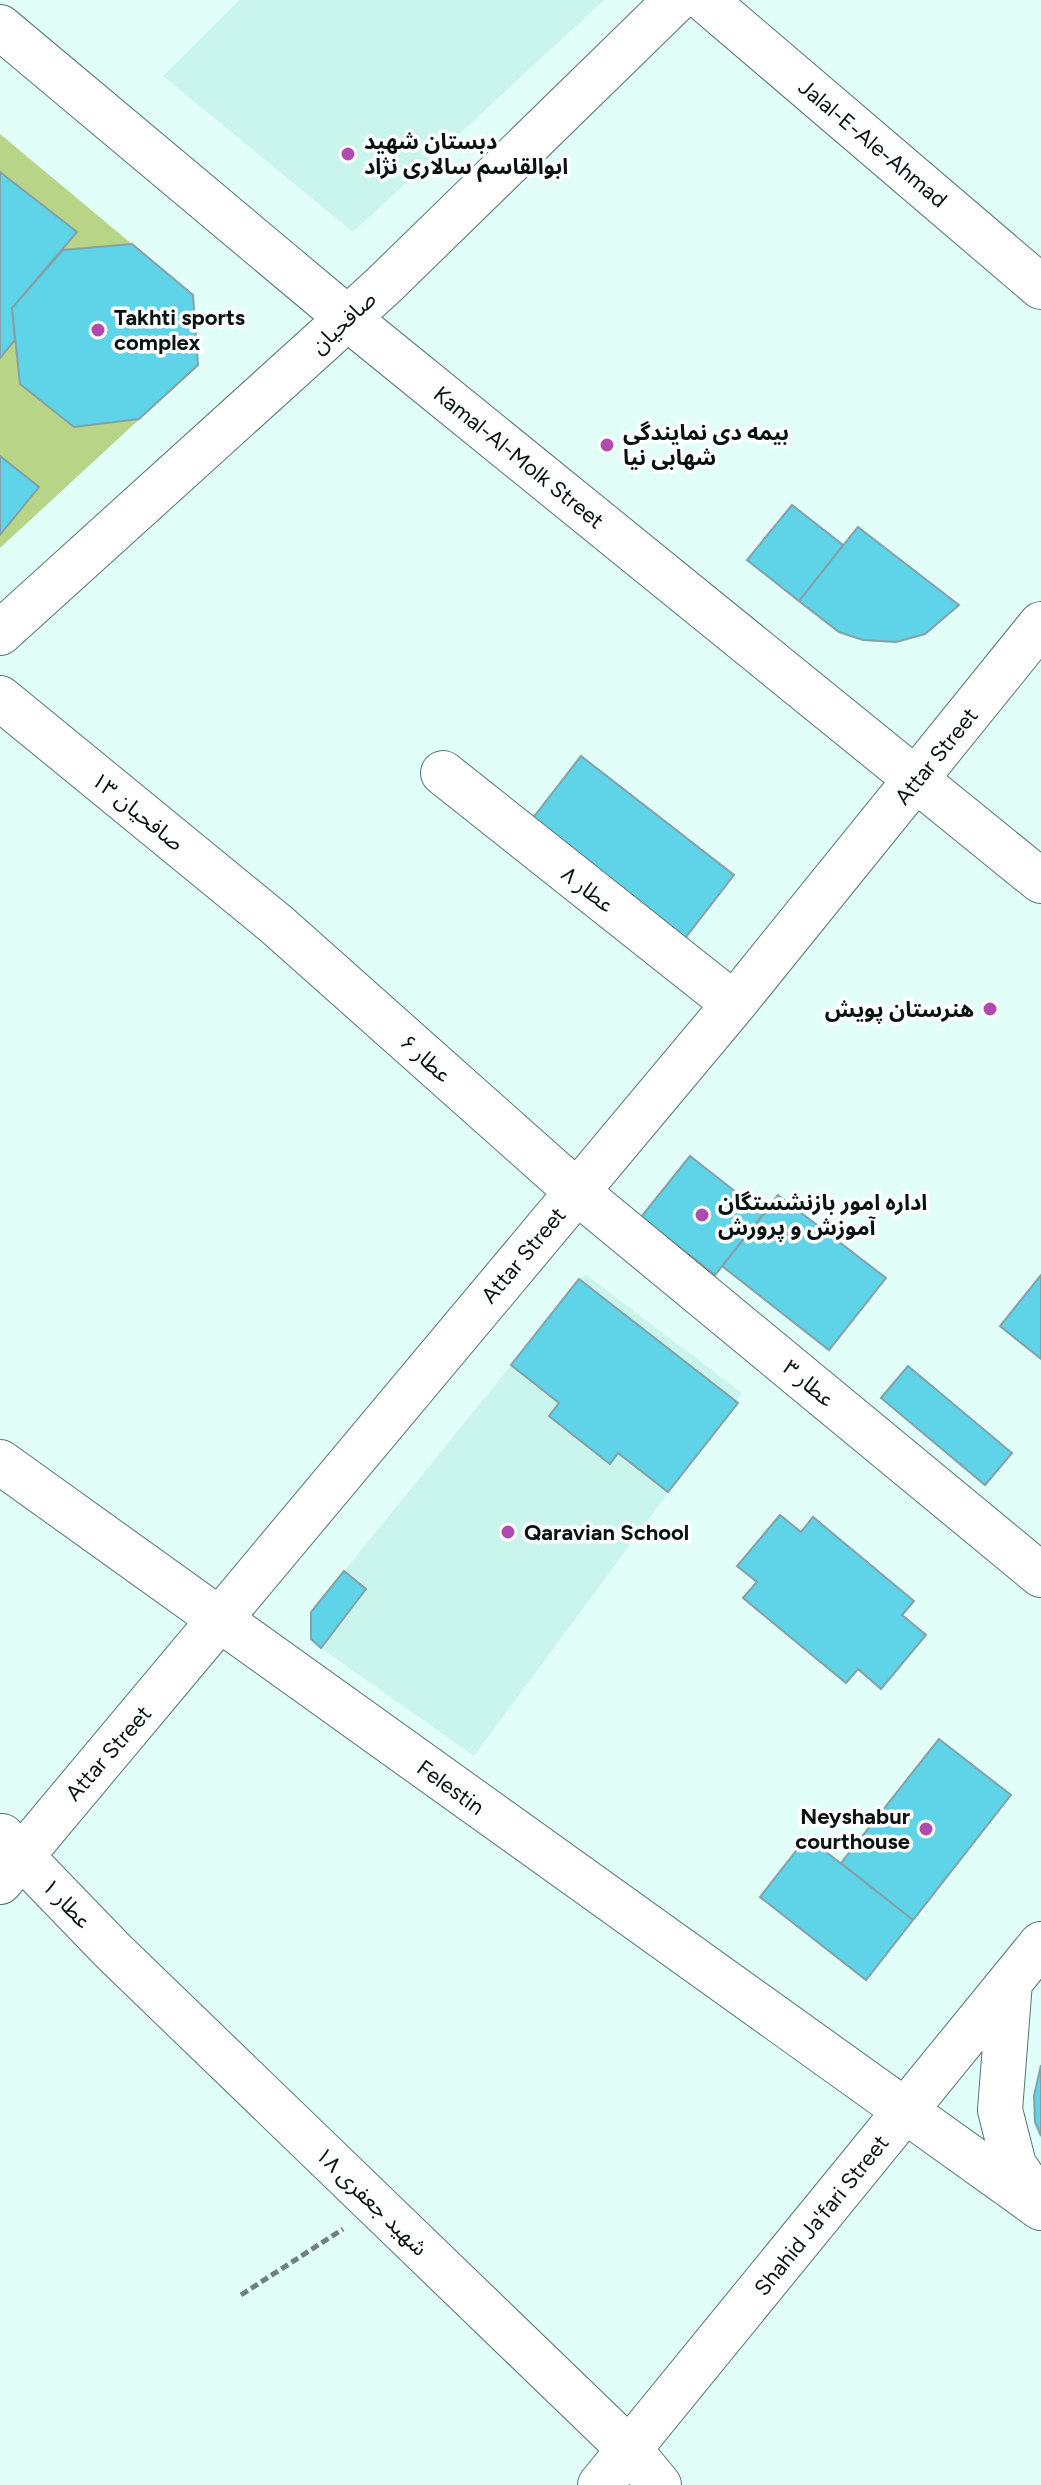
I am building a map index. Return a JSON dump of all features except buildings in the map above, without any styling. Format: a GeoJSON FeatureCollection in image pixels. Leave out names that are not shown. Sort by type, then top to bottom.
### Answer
{"type":"FeatureCollection","features":[{"type":"Feature","properties":{"kind":"street","name":"صافحیان"},"geometry":{"type":"LineString","coordinates":[[0,633],[346,317],[676,0]]}},
{"type":"Feature","properties":{"kind":"street","name":"Jalal-E-Ale-Ahmad"},"geometry":{"type":"LineString","coordinates":[[705,0],[1041,287]]}},
{"type":"Feature","properties":{"kind":"street","name":"Kamal-Al-Molk Street"},"geometry":{"type":"LineString","coordinates":[[0,27],[346,317],[1041,881]]}},
{"type":"Feature","properties":{"kind":"street","name":"Attar Street"},"geometry":{"type":"LineString","coordinates":[[7,1857],[221,1622],[734,1004],[1041,624]]}},
{"type":"Feature","properties":{"kind":"street","name":"صافحیان ۱۳"},"geometry":{"type":"LineString","coordinates":[[0,698],[276,924]]}},
{"type":"Feature","properties":{"kind":"street","name":"عطار ۸"},"geometry":{"type":"LineString","coordinates":[[443,773],[734,1004]]}},
{"type":"Feature","properties":{"kind":"street","name":"عطار ۶"},"geometry":{"type":"LineString","coordinates":[[276,924],[576,1191]]}},
{"type":"Feature","properties":{"kind":"street","name":"عطار ۳"},"geometry":{"type":"LineString","coordinates":[[576,1191],[1041,1575]]}},
{"type":"Feature","properties":{"kind":"street","name":"Felestin"},"geometry":{"type":"LineString","coordinates":[[0,1462],[903,2113],[1041,2207]]}},
{"type":"Feature","properties":{"kind":"street","name":"عطار ۱"},"geometry":{"type":"LineString","coordinates":[[7,1857],[113,1951]]}},
{"type":"Feature","properties":{"kind":"street","name":"Shahid Ja'fari Street"},"geometry":{"type":"LineString","coordinates":[[600,2485],[631,2451],[1041,1944]]}},
{"type":"Feature","properties":{"kind":"street","name":"شهید جعفری ۱۸"},"geometry":{"type":"LineString","coordinates":[[113,1951],[631,2451],[659,2485]]}},
{"type":"Feature","properties":{"kind":"street"},"geometry":{"type":"LineString","coordinates":[[1010,1982],[1000,2110],[1014,2165],[1041,2207]]}},
{"type":"Feature","properties":{"kind":"path"},"geometry":{"type":"LineString","coordinates":[[241,2295],[377,2206]]}},
{"type":"Feature","properties":{"kind":"shaded area","name":"دبستان شهید ابوالقاسم سالاری نژاد"},"geometry":{"type":"Polygon","coordinates":[[[239,0],[604,0],[353,232],[163,76],[239,0]]]}},
{"type":"Feature","properties":{"kind":"shaded area","name":"Qaravian School"},"geometry":{"type":"Polygon","coordinates":[[[585,1274],[742,1393],[474,1756],[321,1648],[311,1639],[311,1612],[585,1274]]]}},
{"type":"Feature","properties":{"kind":"green space","name":"Takhti sports complex"},"geometry":{"type":"Polygon","coordinates":[[[0,134],[193,295],[198,365],[0,548],[0,134]]]}},
{"type":"Feature","properties":{"kind":"place","name":"دبستان شهید ابوالقاسم سالاری نژاد"},"geometry":{"type":"Point","coordinates":[348,154]}},
{"type":"Feature","properties":{"kind":"place","name":"Takhti sports complex"},"geometry":{"type":"Point","coordinates":[98,330]}},
{"type":"Feature","properties":{"kind":"place","name":"بیمه دی نمایندگی شهابی نیا"},"geometry":{"type":"Point","coordinates":[607,445]}},
{"type":"Feature","properties":{"kind":"place","name":"هنرستان پویش"},"geometry":{"type":"Point","coordinates":[990,1009]}},
{"type":"Feature","properties":{"kind":"place","name":"اداره امور بازنشستگان آموزش و پرورش"},"geometry":{"type":"Point","coordinates":[702,1215]}},
{"type":"Feature","properties":{"kind":"place","name":"Qaravian School"},"geometry":{"type":"Point","coordinates":[508,1532]}},
{"type":"Feature","properties":{"kind":"place","name":"Neyshabur courthouse"},"geometry":{"type":"Point","coordinates":[926,1829]}}]}
